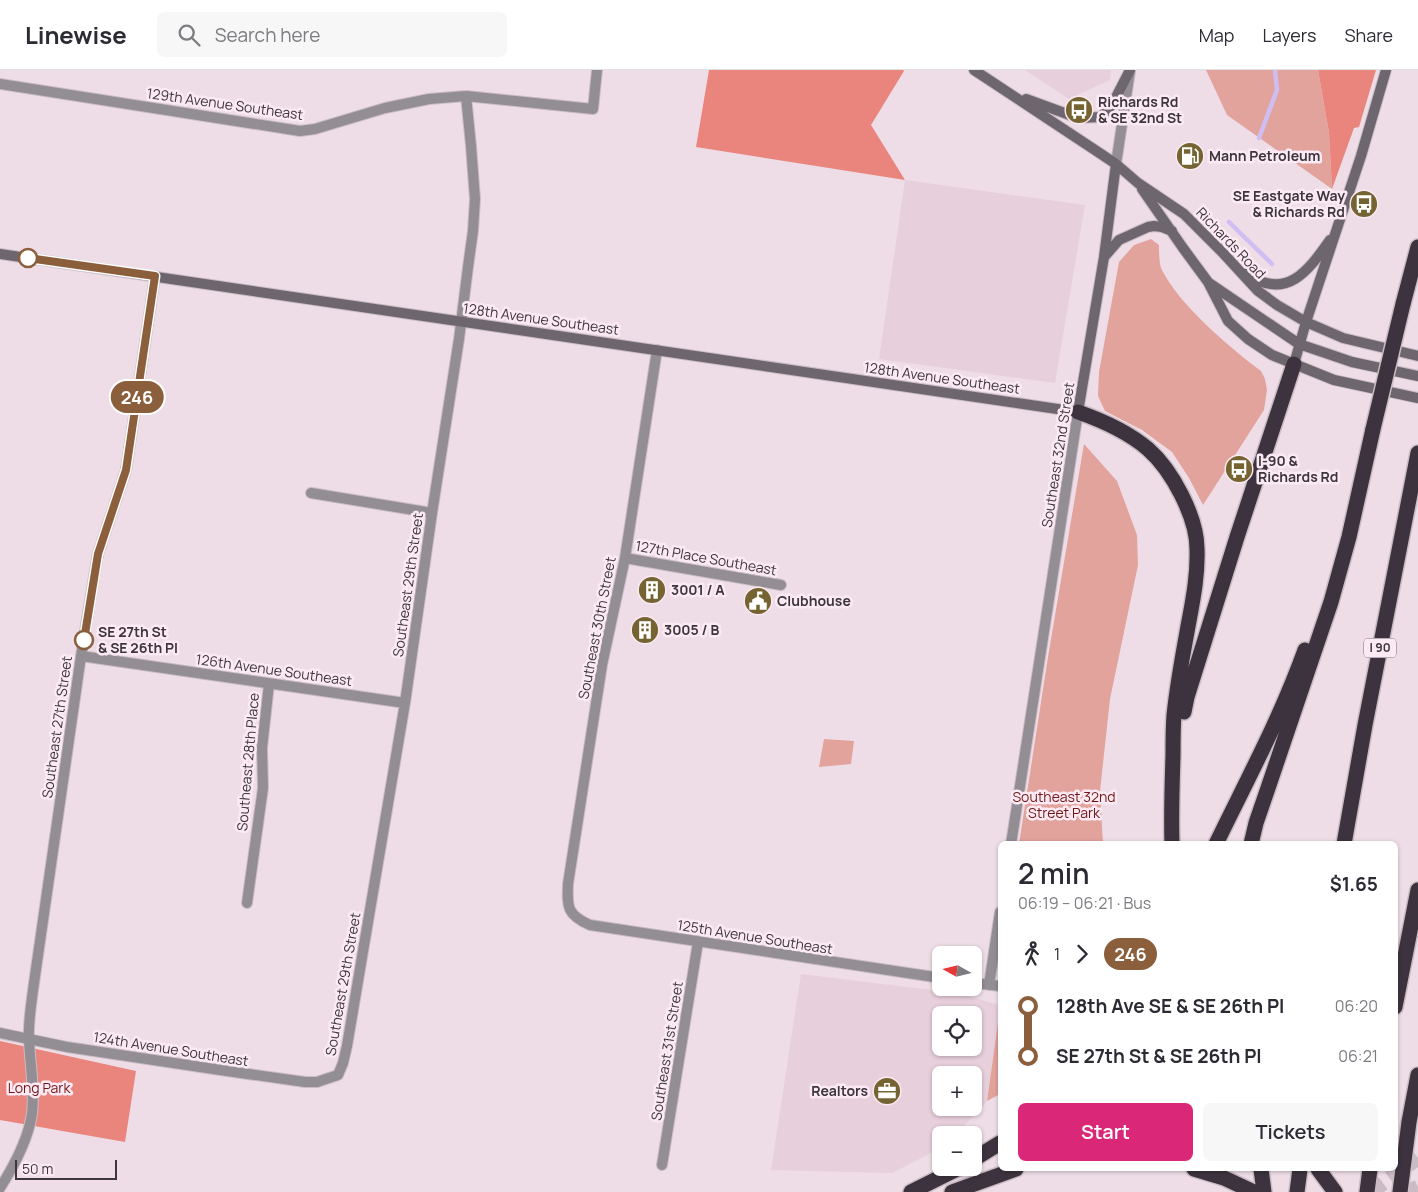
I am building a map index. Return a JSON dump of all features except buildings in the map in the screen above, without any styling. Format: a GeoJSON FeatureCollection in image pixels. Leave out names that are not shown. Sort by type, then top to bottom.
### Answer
{"type":"FeatureCollection","features":[{"type":"Feature","properties":{"kind":"highway"},"geometry":{"type":"LineString","coordinates":[[1252,841],[1256,823],[1331,602],[1349,537],[1373,429],[1418,247]]}},
{"type":"Feature","properties":{"kind":"highway"},"geometry":{"type":"LineString","coordinates":[[1172,774],[1179,730],[1187,697],[1294,364]]}},
{"type":"Feature","properties":{"kind":"highway"},"geometry":{"type":"LineString","coordinates":[[1078,412],[1103,420],[1131,436],[1150,450],[1183,495],[1193,522],[1198,548],[1195,590],[1186,633],[1174,716],[1172,841]]}},
{"type":"Feature","properties":{"kind":"highway","name":"I 90"},"geometry":{"type":"LineString","coordinates":[[1345,841],[1418,453]]}},
{"type":"Feature","properties":{"kind":"highway"},"geometry":{"type":"LineString","coordinates":[[1218,841],[1264,748],[1287,696],[1322,600],[1349,537]]}},
{"type":"Feature","properties":{"kind":"highway"},"geometry":{"type":"LineString","coordinates":[[1398,992],[1418,890]]}},
{"type":"Feature","properties":{"kind":"highway"},"geometry":{"type":"LineString","coordinates":[[1400,1192],[1409,1122],[1418,1074]]}},
{"type":"Feature","properties":{"kind":"highway"},"geometry":{"type":"LineString","coordinates":[[982,1154],[998,1144]]}},
{"type":"Feature","properties":{"kind":"highway"},"geometry":{"type":"LineString","coordinates":[[952,1192],[1010,1171]]}},
{"type":"Feature","properties":{"kind":"highway"},"geometry":{"type":"LineString","coordinates":[[1201,1171],[1224,1178],[1254,1192]]}},
{"type":"Feature","properties":{"kind":"highway"},"geometry":{"type":"LineString","coordinates":[[1261,1171],[1264,1192]]}},
{"type":"Feature","properties":{"kind":"highway"},"geometry":{"type":"LineString","coordinates":[[1297,1192],[1300,1171]]}},
{"type":"Feature","properties":{"kind":"highway"},"geometry":{"type":"LineString","coordinates":[[1319,1171],[1335,1192]]}},
{"type":"Feature","properties":{"kind":"highway"},"geometry":{"type":"LineString","coordinates":[[1367,1192],[1370,1171]]}},
{"type":"Feature","properties":{"kind":"highway"},"geometry":{"type":"LineString","coordinates":[[911,1192],[943,1176]]}},
{"type":"Feature","properties":{"kind":"main road","name":"Richards Road"},"geometry":{"type":"LineString","coordinates":[[974,70],[1116,164],[1186,216],[1258,291],[1277,305],[1306,322],[1343,338],[1418,356]]}},
{"type":"Feature","properties":{"kind":"main road"},"geometry":{"type":"LineString","coordinates":[[1006,91],[1078,118],[1101,116],[1112,106],[1130,70]]}},
{"type":"Feature","properties":{"kind":"main road"},"geometry":{"type":"LineString","coordinates":[[1294,364],[1361,156],[1386,70]]}},
{"type":"Feature","properties":{"kind":"main road","name":"Southeast 32nd Street"},"geometry":{"type":"LineString","coordinates":[[1078,412],[1104,257],[1116,164]]}},
{"type":"Feature","properties":{"kind":"main road","name":"Richards Road"},"geometry":{"type":"LineString","coordinates":[[1138,182],[1208,282],[1228,320],[1248,339],[1272,355],[1334,380],[1418,398]]}},
{"type":"Feature","properties":{"kind":"main road"},"geometry":{"type":"LineString","coordinates":[[1104,257],[1119,240],[1148,227],[1162,227],[1172,231]]}},
{"type":"Feature","properties":{"kind":"main road"},"geometry":{"type":"LineString","coordinates":[[1238,269],[1250,277],[1269,285],[1286,283],[1296,279],[1306,272],[1337,228]]}},
{"type":"Feature","properties":{"kind":"main road","name":"128th Avenue Southeast"},"geometry":{"type":"LineString","coordinates":[[0,254],[1078,412]]}},
{"type":"Feature","properties":{"kind":"main road","name":"Richards Road"},"geometry":{"type":"LineString","coordinates":[[1208,282],[1299,344],[1352,362],[1418,376]]}},
{"type":"Feature","properties":{"kind":"street","name":"129th Avenue Southeast"},"geometry":{"type":"LineString","coordinates":[[0,84],[300,130],[315,129],[397,105],[428,99],[466,96],[593,109],[597,70]]}},
{"type":"Feature","properties":{"kind":"street","name":"Southeast 32nd Street"},"geometry":{"type":"LineString","coordinates":[[1116,164],[1130,70]]}},
{"type":"Feature","properties":{"kind":"street","name":"Southeast 29th Street"},"geometry":{"type":"LineString","coordinates":[[338,1075],[347,1046],[405,703],[462,322],[475,201],[466,96]]}},
{"type":"Feature","properties":{"kind":"street","name":"Southeast 27th Street"},"geometry":{"type":"LineString","coordinates":[[0,1188],[27,1136],[32,1115],[33,1097],[29,1038],[33,990],[81,656],[98,554],[126,470],[155,276]]}},
{"type":"Feature","properties":{"kind":"street","name":"Southeast 30th Street"},"geometry":{"type":"LineString","coordinates":[[570,912],[567,900],[568,884],[602,665],[625,558],[657,350]]}},
{"type":"Feature","properties":{"kind":"street","name":"Southeast 32nd Street"},"geometry":{"type":"LineString","coordinates":[[1011,841],[1078,412]]}},
{"type":"Feature","properties":{"kind":"street"},"geometry":{"type":"LineString","coordinates":[[311,493],[432,513]]}},
{"type":"Feature","properties":{"kind":"street","name":"127th Place Southeast"},"geometry":{"type":"LineString","coordinates":[[625,558],[781,585]]}},
{"type":"Feature","properties":{"kind":"street","name":"126th Avenue Southeast"},"geometry":{"type":"LineString","coordinates":[[81,656],[405,703]]}},
{"type":"Feature","properties":{"kind":"street","name":"Southeast 28th Place"},"geometry":{"type":"LineString","coordinates":[[247,902],[263,788],[262,748],[269,684]]}},
{"type":"Feature","properties":{"kind":"street","name":"125th Avenue Southeast"},"geometry":{"type":"LineString","coordinates":[[570,912],[578,920],[590,926],[932,977]]}},
{"type":"Feature","properties":{"kind":"street"},"geometry":{"type":"LineString","coordinates":[[982,984],[995,985],[998,941]]}},
{"type":"Feature","properties":{"kind":"street","name":"Southeast 31st Street"},"geometry":{"type":"LineString","coordinates":[[662,1165],[698,942]]}},
{"type":"Feature","properties":{"kind":"street","name":"124th Avenue Southeast"},"geometry":{"type":"LineString","coordinates":[[0,1033],[67,1047],[305,1082],[317,1082],[338,1075]]}},
{"type":"Feature","properties":{"kind":"shaded area"},"geometry":{"type":"Polygon","coordinates":[[[1025,70],[1111,70],[1110,80],[1069,99],[1025,70]]]}},
{"type":"Feature","properties":{"kind":"shaded area"},"geometry":{"type":"Polygon","coordinates":[[[905,180],[1085,205],[1055,383],[879,359],[905,180]]]}},
{"type":"Feature","properties":{"kind":"shaded area"},"geometry":{"type":"Polygon","coordinates":[[[801,974],[932,990],[932,996],[967,996],[998,1004],[998,1020],[987,1101],[982,1106],[982,1066],[932,1066],[932,1116],[973,1116],[964,1126],[932,1126],[932,1153],[892,1173],[771,1170],[801,974]]]}},
{"type":"Feature","properties":{"kind":"green space"},"geometry":{"type":"Polygon","coordinates":[[[709,70],[903,70],[871,125],[905,180],[696,147],[709,70]]]}},
{"type":"Feature","properties":{"kind":"green space"},"geometry":{"type":"Polygon","coordinates":[[[1206,70],[1318,70],[1329,133],[1332,189],[1227,115],[1206,70]]]}},
{"type":"Feature","properties":{"kind":"green space"},"geometry":{"type":"Polygon","coordinates":[[[1318,70],[1376,70],[1359,127],[1354,128],[1332,189],[1329,133],[1318,70]]]}},
{"type":"Feature","properties":{"kind":"green space"},"geometry":{"type":"Polygon","coordinates":[[[1151,239],[1159,245],[1161,268],[1179,296],[1205,324],[1261,371],[1265,379],[1267,390],[1264,410],[1203,505],[1189,478],[1172,452],[1142,430],[1105,411],[1098,396],[1099,372],[1119,262],[1134,245],[1151,239]]]}},
{"type":"Feature","properties":{"kind":"green space","name":"Southeast 32nd Street Park"},"geometry":{"type":"Polygon","coordinates":[[[1084,444],[1117,481],[1137,535],[1138,565],[1110,699],[1100,791],[1103,841],[1019,841],[1084,444]]]}},
{"type":"Feature","properties":{"kind":"green space"},"geometry":{"type":"Polygon","coordinates":[[[824,739],[854,741],[851,764],[819,767],[824,739]]]}},
{"type":"Feature","properties":{"kind":"green space"},"geometry":{"type":"Polygon","coordinates":[[[998,1022],[998,1095],[987,1101],[998,1022]]]}},
{"type":"Feature","properties":{"kind":"green space","name":"Long Park"},"geometry":{"type":"Polygon","coordinates":[[[0,1041],[136,1071],[125,1142],[0,1120],[0,1041]]]}},
{"type":"Feature","properties":{"kind":"waterway"},"geometry":{"type":"LineString","coordinates":[[1259,138],[1277,90],[1275,70]]}},
{"type":"Feature","properties":{"kind":"waterway"},"geometry":{"type":"LineString","coordinates":[[1229,222],[1272,264]]}},
{"type":"Feature","properties":{"kind":"tunnel"},"geometry":{"type":"LineString","coordinates":[[1371,1192],[1418,1158]]}},
{"type":"Feature","properties":{"kind":"tunnel"},"geometry":{"type":"LineString","coordinates":[[1407,1192],[1418,1187]]}},
{"type":"Feature","properties":{"kind":"bus line","name":"246"},"geometry":{"type":"LineString","coordinates":[[28,258],[155,276],[126,470],[98,554],[84,640]]}},
{"type":"Feature","properties":{"kind":"place","name":"Richards Rd & SE 32nd St"},"geometry":{"type":"Point","coordinates":[1079,110]}},
{"type":"Feature","properties":{"kind":"place","name":"Mann Petroleum"},"geometry":{"type":"Point","coordinates":[1190,156]}},
{"type":"Feature","properties":{"kind":"place","name":"SE Eastgate Way & Richards Rd"},"geometry":{"type":"Point","coordinates":[1364,204]}},
{"type":"Feature","properties":{"kind":"place","name":"I-90 & Richards Rd"},"geometry":{"type":"Point","coordinates":[1239,469]}},
{"type":"Feature","properties":{"kind":"place","name":"3001 / A"},"geometry":{"type":"Point","coordinates":[652,590]}},
{"type":"Feature","properties":{"kind":"place","name":"Clubhouse"},"geometry":{"type":"Point","coordinates":[758,601]}},
{"type":"Feature","properties":{"kind":"place","name":"3005 / B"},"geometry":{"type":"Point","coordinates":[645,630]}},
{"type":"Feature","properties":{"kind":"place","name":"SE 27th St & SE 26th Pl"},"geometry":{"type":"Point","coordinates":[84,640]}},
{"type":"Feature","properties":{"kind":"place","name":"Realtors"},"geometry":{"type":"Point","coordinates":[887,1091]}}]}
